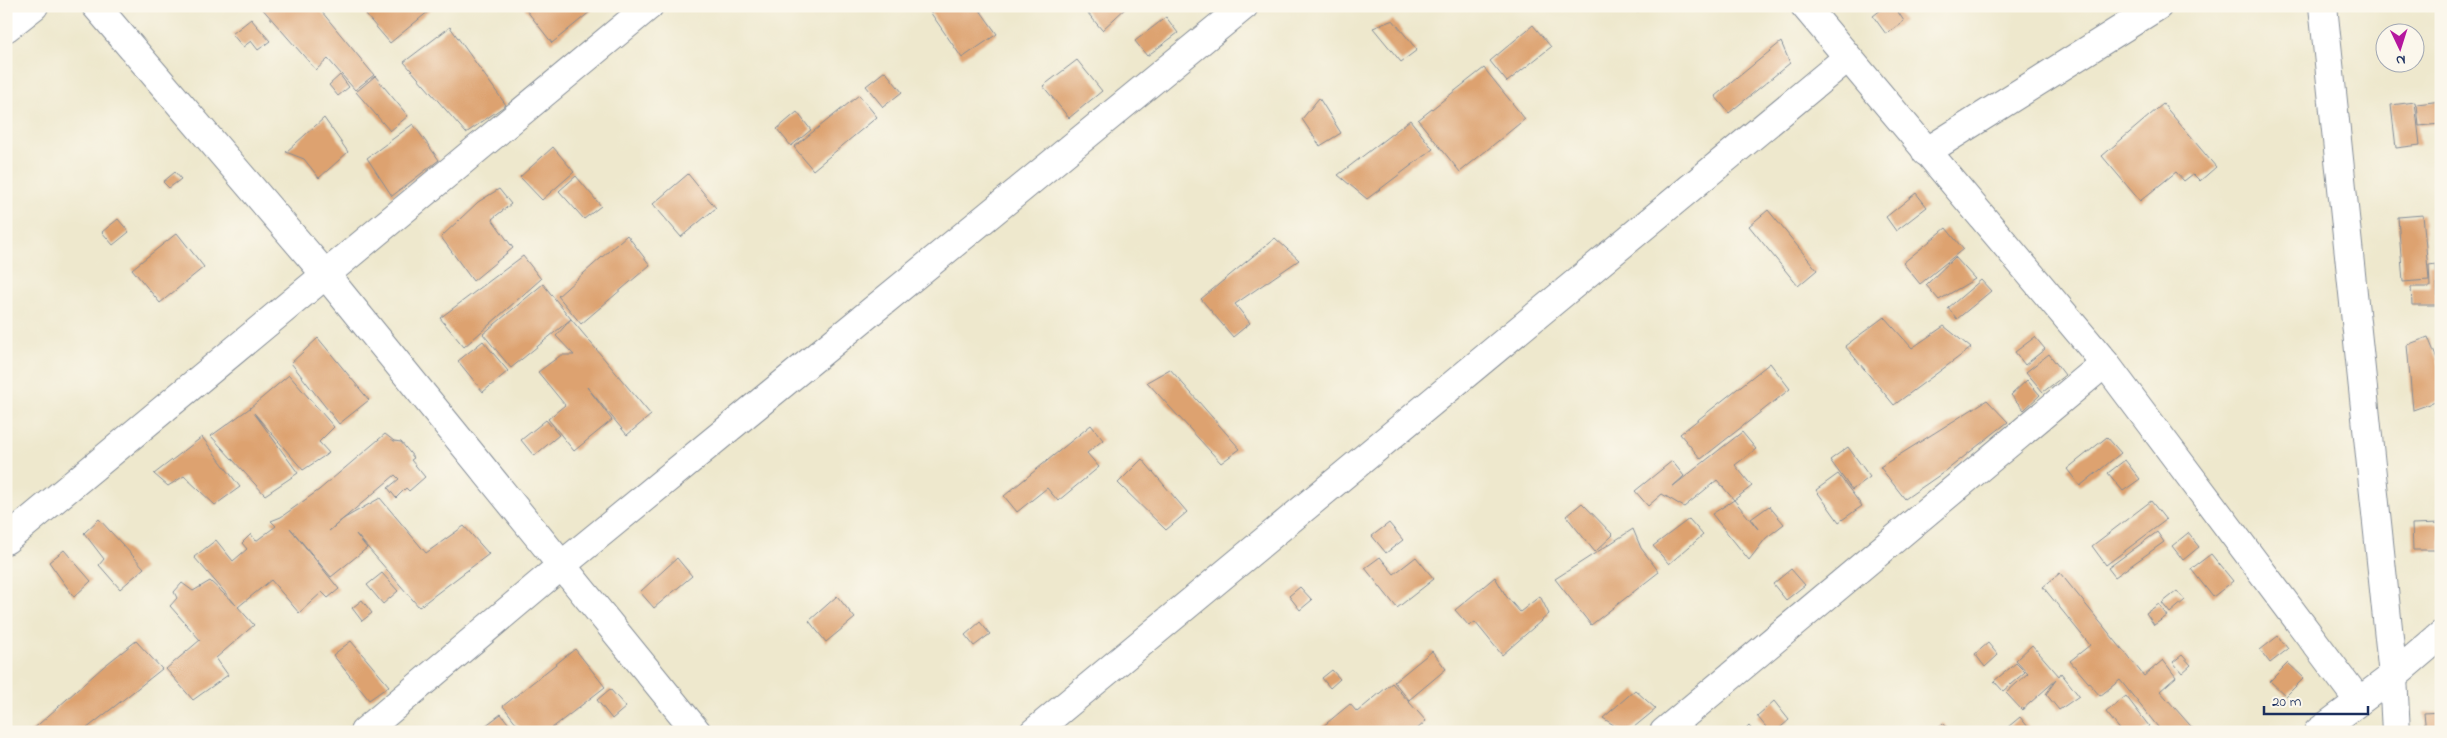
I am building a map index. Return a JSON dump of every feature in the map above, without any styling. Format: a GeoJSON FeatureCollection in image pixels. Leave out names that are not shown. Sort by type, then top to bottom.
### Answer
{"type":"FeatureCollection","features":[{"type":"Feature","properties":{"kind":"street"},"geometry":{"type":"LineString","coordinates":[[6,28],[34,6]]}},
{"type":"Feature","properties":{"kind":"street"},"geometry":{"type":"LineString","coordinates":[[96,6],[325,274],[697,732]]}},
{"type":"Feature","properties":{"kind":"street"},"geometry":{"type":"LineString","coordinates":[[6,540],[649,6]]}},
{"type":"Feature","properties":{"kind":"street"},"geometry":{"type":"LineString","coordinates":[[364,732],[562,565],[1244,6]]}},
{"type":"Feature","properties":{"kind":"street"},"geometry":{"type":"LineString","coordinates":[[1805,6],[2105,363],[2358,700]]}},
{"type":"Feature","properties":{"kind":"street"},"geometry":{"type":"LineString","coordinates":[[1926,152],[2158,6]]}},
{"type":"Feature","properties":{"kind":"street"},"geometry":{"type":"LineString","coordinates":[[2323,6],[2393,676],[2396,732]]}},
{"type":"Feature","properties":{"kind":"street"},"geometry":{"type":"LineString","coordinates":[[1034,732],[1847,58]]}},
{"type":"Feature","properties":{"kind":"street"},"geometry":{"type":"LineString","coordinates":[[1664,732],[2105,363]]}},
{"type":"Feature","properties":{"kind":"street"},"geometry":{"type":"LineString","coordinates":[[2318,732],[2358,700],[2393,676],[2441,635]]}},
{"type":"Feature","properties":{"kind":"building"},"geometry":{"type":"Polygon","coordinates":[[[260,6],[317,6],[374,75],[355,90],[328,59],[316,70],[260,6]]]}},
{"type":"Feature","properties":{"kind":"building"},"geometry":{"type":"Polygon","coordinates":[[[376,6],[435,6],[390,43],[366,15],[376,6]]]}},
{"type":"Feature","properties":{"kind":"building"},"geometry":{"type":"Polygon","coordinates":[[[523,6],[597,6],[552,43],[523,6]]]}},
{"type":"Feature","properties":{"kind":"building"},"geometry":{"type":"Polygon","coordinates":[[[926,6],[977,6],[997,34],[962,58],[926,6]]]}},
{"type":"Feature","properties":{"kind":"building"},"geometry":{"type":"Polygon","coordinates":[[[1082,6],[1128,6],[1102,30],[1082,6]]]}},
{"type":"Feature","properties":{"kind":"building"},"geometry":{"type":"Polygon","coordinates":[[[1632,6],[1644,6],[1637,12],[1632,6]]]}},
{"type":"Feature","properties":{"kind":"building"},"geometry":{"type":"Polygon","coordinates":[[[1886,6],[1894,6],[1904,21],[1886,34],[1873,16],[1886,6]]]}},
{"type":"Feature","properties":{"kind":"building"},"geometry":{"type":"Polygon","coordinates":[[[1166,17],[1178,33],[1147,56],[1135,41],[1166,17]]]}},
{"type":"Feature","properties":{"kind":"building"},"geometry":{"type":"Polygon","coordinates":[[[251,19],[270,41],[258,50],[251,41],[243,47],[232,34],[251,19]]]}},
{"type":"Feature","properties":{"kind":"building"},"geometry":{"type":"Polygon","coordinates":[[[1393,20],[1417,50],[1401,62],[1373,28],[1393,20]]]}},
{"type":"Feature","properties":{"kind":"building"},"geometry":{"type":"Polygon","coordinates":[[[1533,25],[1551,47],[1507,82],[1490,61],[1533,25]]]}},
{"type":"Feature","properties":{"kind":"building"},"geometry":{"type":"Polygon","coordinates":[[[450,27],[506,105],[466,133],[404,62],[450,27]]]}},
{"type":"Feature","properties":{"kind":"building"},"geometry":{"type":"Polygon","coordinates":[[[1781,42],[1790,63],[1729,113],[1715,96],[1781,42]]]}},
{"type":"Feature","properties":{"kind":"building"},"geometry":{"type":"Polygon","coordinates":[[[1077,60],[1102,91],[1069,118],[1043,86],[1077,60]]]}},
{"type":"Feature","properties":{"kind":"building"},"geometry":{"type":"Polygon","coordinates":[[[1484,68],[1525,119],[1460,172],[1418,120],[1484,68]]]}},
{"type":"Feature","properties":{"kind":"building"},"geometry":{"type":"Polygon","coordinates":[[[885,71],[902,92],[883,107],[866,86],[885,71]]]}},
{"type":"Feature","properties":{"kind":"building"},"geometry":{"type":"Polygon","coordinates":[[[340,75],[349,87],[338,96],[329,85],[340,75]]]}},
{"type":"Feature","properties":{"kind":"building"},"geometry":{"type":"Polygon","coordinates":[[[375,76],[408,116],[390,131],[356,92],[375,76]]]}},
{"type":"Feature","properties":{"kind":"building"},"geometry":{"type":"Polygon","coordinates":[[[859,95],[877,117],[813,170],[794,147],[859,95]]]}},
{"type":"Feature","properties":{"kind":"building"},"geometry":{"type":"Polygon","coordinates":[[[1319,98],[1341,133],[1320,146],[1302,119],[1319,98]]]}},
{"type":"Feature","properties":{"kind":"building"},"geometry":{"type":"Polygon","coordinates":[[[2441,101],[2441,124],[2419,126],[2417,104],[2441,101]]]}},
{"type":"Feature","properties":{"kind":"building"},"geometry":{"type":"Polygon","coordinates":[[[2415,102],[2420,145],[2396,148],[2391,105],[2415,102]]]}},
{"type":"Feature","properties":{"kind":"building"},"geometry":{"type":"Polygon","coordinates":[[[2163,104],[2216,167],[2200,181],[2193,174],[2184,181],[2176,172],[2140,201],[2102,156],[2163,104]]]}},
{"type":"Feature","properties":{"kind":"building"},"geometry":{"type":"Polygon","coordinates":[[[797,112],[811,130],[791,146],[777,129],[797,112]]]}},
{"type":"Feature","properties":{"kind":"building"},"geometry":{"type":"Polygon","coordinates":[[[324,118],[348,152],[319,178],[304,159],[286,152],[324,118]]]}},
{"type":"Feature","properties":{"kind":"building"},"geometry":{"type":"Polygon","coordinates":[[[1410,120],[1433,149],[1367,199],[1338,175],[1410,120]]]}},
{"type":"Feature","properties":{"kind":"building"},"geometry":{"type":"Polygon","coordinates":[[[413,124],[439,160],[392,196],[367,158],[413,124]]]}},
{"type":"Feature","properties":{"kind":"building"},"geometry":{"type":"Polygon","coordinates":[[[553,147],[574,172],[542,200],[520,177],[553,147]]]}},
{"type":"Feature","properties":{"kind":"building"},"geometry":{"type":"Polygon","coordinates":[[[175,172],[181,179],[169,188],[163,182],[175,172]]]}},
{"type":"Feature","properties":{"kind":"building"},"geometry":{"type":"Polygon","coordinates":[[[688,174],[716,208],[681,237],[653,204],[688,174]]]}},
{"type":"Feature","properties":{"kind":"building"},"geometry":{"type":"Polygon","coordinates":[[[576,176],[601,206],[584,219],[559,191],[576,176]]]}},
{"type":"Feature","properties":{"kind":"building"},"geometry":{"type":"Polygon","coordinates":[[[499,189],[511,204],[492,219],[513,248],[473,281],[441,237],[478,202],[499,189]]]}},
{"type":"Feature","properties":{"kind":"building"},"geometry":{"type":"Polygon","coordinates":[[[1916,193],[1927,207],[1896,231],[1886,217],[1916,193]]]}},
{"type":"Feature","properties":{"kind":"building"},"geometry":{"type":"Polygon","coordinates":[[[1768,210],[1817,270],[1798,286],[1749,226],[1768,210]]]}},
{"type":"Feature","properties":{"kind":"building"},"geometry":{"type":"Polygon","coordinates":[[[2423,215],[2429,280],[2403,282],[2398,217],[2423,215]]]}},
{"type":"Feature","properties":{"kind":"building"},"geometry":{"type":"Polygon","coordinates":[[[118,219],[129,232],[113,245],[102,232],[118,219]]]}},
{"type":"Feature","properties":{"kind":"building"},"geometry":{"type":"Polygon","coordinates":[[[1946,228],[1963,249],[1920,284],[1903,263],[1946,228]]]}},
{"type":"Feature","properties":{"kind":"building"},"geometry":{"type":"Polygon","coordinates":[[[177,233],[204,267],[160,303],[132,269],[177,233]]]}},
{"type":"Feature","properties":{"kind":"building"},"geometry":{"type":"Polygon","coordinates":[[[627,235],[650,265],[581,324],[558,296],[627,235]]]}},
{"type":"Feature","properties":{"kind":"building"},"geometry":{"type":"Polygon","coordinates":[[[1275,238],[1299,260],[1235,304],[1250,323],[1233,337],[1201,299],[1275,238]]]}},
{"type":"Feature","properties":{"kind":"building"},"geometry":{"type":"Polygon","coordinates":[[[523,256],[541,279],[464,347],[440,318],[523,256]]]}},
{"type":"Feature","properties":{"kind":"building"},"geometry":{"type":"Polygon","coordinates":[[[1955,257],[1975,279],[1939,300],[1926,285],[1955,257]]]}},
{"type":"Feature","properties":{"kind":"building"},"geometry":{"type":"Polygon","coordinates":[[[2436,264],[2438,305],[2412,305],[2411,287],[2430,287],[2429,265],[2436,264]]]}},
{"type":"Feature","properties":{"kind":"building"},"geometry":{"type":"Polygon","coordinates":[[[1981,280],[1991,291],[1957,319],[1948,308],[1981,280]]]}},
{"type":"Feature","properties":{"kind":"building"},"geometry":{"type":"Polygon","coordinates":[[[543,284],[571,319],[511,368],[483,334],[543,284]]]}},
{"type":"Feature","properties":{"kind":"building"},"geometry":{"type":"Polygon","coordinates":[[[1884,317],[1912,348],[1944,326],[1971,348],[1894,405],[1845,346],[1884,317]]]}},
{"type":"Feature","properties":{"kind":"building"},"geometry":{"type":"Polygon","coordinates":[[[571,319],[651,415],[627,435],[587,387],[612,420],[574,451],[548,419],[565,405],[538,372],[561,355],[574,355],[556,336],[571,319]]]}},
{"type":"Feature","properties":{"kind":"building"},"geometry":{"type":"Polygon","coordinates":[[[2035,337],[2045,349],[2025,365],[2015,352],[2035,337]]]}},
{"type":"Feature","properties":{"kind":"building"},"geometry":{"type":"Polygon","coordinates":[[[2428,337],[2441,369],[2441,400],[2413,410],[2407,345],[2428,337]]]}},
{"type":"Feature","properties":{"kind":"building"},"geometry":{"type":"Polygon","coordinates":[[[318,338],[369,400],[339,424],[291,363],[318,338]]]}},
{"type":"Feature","properties":{"kind":"building"},"geometry":{"type":"Polygon","coordinates":[[[483,341],[508,371],[483,392],[458,361],[483,341]]]}},
{"type":"Feature","properties":{"kind":"building"},"geometry":{"type":"Polygon","coordinates":[[[2049,354],[2065,375],[2043,392],[2026,372],[2049,354]]]}},
{"type":"Feature","properties":{"kind":"building"},"geometry":{"type":"Polygon","coordinates":[[[1770,363],[1790,389],[1701,459],[1680,434],[1770,363]]]}},
{"type":"Feature","properties":{"kind":"building"},"geometry":{"type":"Polygon","coordinates":[[[1170,369],[1240,449],[1221,463],[1147,382],[1170,369]]]}},
{"type":"Feature","properties":{"kind":"building"},"geometry":{"type":"Polygon","coordinates":[[[289,375],[334,427],[319,442],[329,453],[303,470],[254,413],[298,473],[265,495],[211,436],[250,408],[289,375]]]}},
{"type":"Feature","properties":{"kind":"building"},"geometry":{"type":"Polygon","coordinates":[[[2027,380],[2040,395],[2024,410],[2011,395],[2027,380]]]}},
{"type":"Feature","properties":{"kind":"building"},"geometry":{"type":"Polygon","coordinates":[[[1987,400],[2008,422],[1947,470],[1905,499],[1880,467],[1987,400]]]}},
{"type":"Feature","properties":{"kind":"building"},"geometry":{"type":"Polygon","coordinates":[[[546,420],[559,435],[534,456],[521,440],[546,420]]]}},
{"type":"Feature","properties":{"kind":"building"},"geometry":{"type":"Polygon","coordinates":[[[1091,425],[1103,440],[1087,453],[1099,467],[1058,501],[1047,488],[1017,512],[1004,496],[1091,425]]]}},
{"type":"Feature","properties":{"kind":"building"},"geometry":{"type":"Polygon","coordinates":[[[1742,432],[1756,449],[1735,465],[1752,486],[1734,500],[1717,480],[1684,507],[1662,494],[1648,506],[1635,491],[1672,461],[1684,476],[1672,487],[1742,432]]]}},
{"type":"Feature","properties":{"kind":"building"},"geometry":{"type":"Polygon","coordinates":[[[385,434],[394,441],[401,442],[414,458],[411,460],[425,477],[409,491],[406,488],[396,498],[388,488],[399,479],[395,475],[343,519],[380,498],[426,553],[464,526],[489,554],[419,607],[356,534],[367,548],[331,577],[290,528],[339,589],[328,598],[322,592],[299,613],[271,580],[238,607],[254,625],[216,658],[228,675],[193,700],[166,669],[200,640],[170,606],[177,598],[174,592],[182,583],[193,591],[210,581],[236,605],[194,557],[216,540],[233,561],[247,549],[242,543],[251,534],[256,541],[276,526],[271,521],[281,517],[319,490],[385,434]]]}},
{"type":"Feature","properties":{"kind":"building"},"geometry":{"type":"Polygon","coordinates":[[[202,437],[240,487],[215,505],[184,476],[168,486],[154,474],[202,437]]]}},
{"type":"Feature","properties":{"kind":"building"},"geometry":{"type":"Polygon","coordinates":[[[2107,437],[2121,453],[2080,486],[2067,469],[2107,437]]]}},
{"type":"Feature","properties":{"kind":"building"},"geometry":{"type":"Polygon","coordinates":[[[1848,447],[1870,477],[1852,490],[1830,460],[1848,447]]]}},
{"type":"Feature","properties":{"kind":"building"},"geometry":{"type":"Polygon","coordinates":[[[1142,459],[1187,512],[1166,530],[1118,483],[1142,459]]]}},
{"type":"Feature","properties":{"kind":"building"},"geometry":{"type":"Polygon","coordinates":[[[2125,460],[2140,479],[2123,491],[2108,473],[2125,460]]]}},
{"type":"Feature","properties":{"kind":"building"},"geometry":{"type":"Polygon","coordinates":[[[1838,474],[1862,506],[1839,522],[1816,490],[1838,474]]]}},
{"type":"Feature","properties":{"kind":"building"},"geometry":{"type":"Polygon","coordinates":[[[1734,500],[1758,529],[1751,519],[1769,506],[1784,524],[1766,538],[1749,560],[1712,514],[1734,500]]]}},
{"type":"Feature","properties":{"kind":"building"},"geometry":{"type":"Polygon","coordinates":[[[2151,501],[2166,520],[2106,565],[2092,546],[2151,501]]]}},
{"type":"Feature","properties":{"kind":"building"},"geometry":{"type":"Polygon","coordinates":[[[1582,503],[1613,535],[1595,552],[1566,516],[1582,503]]]}},
{"type":"Feature","properties":{"kind":"building"},"geometry":{"type":"Polygon","coordinates":[[[99,519],[144,568],[120,589],[99,565],[104,559],[84,533],[99,519]]]}},
{"type":"Feature","properties":{"kind":"building"},"geometry":{"type":"Polygon","coordinates":[[[1689,519],[1703,535],[1669,564],[1653,546],[1689,519]]]}},
{"type":"Feature","properties":{"kind":"building"},"geometry":{"type":"Polygon","coordinates":[[[1389,523],[1403,540],[1386,553],[1372,536],[1389,523]]]}},
{"type":"Feature","properties":{"kind":"building"},"geometry":{"type":"Polygon","coordinates":[[[2440,523],[2441,550],[2413,550],[2412,524],[2440,523]]]}},
{"type":"Feature","properties":{"kind":"building"},"geometry":{"type":"Polygon","coordinates":[[[1633,529],[1641,548],[1659,572],[1591,625],[1555,579],[1633,529]]]}},
{"type":"Feature","properties":{"kind":"building"},"geometry":{"type":"Polygon","coordinates":[[[2157,532],[2164,542],[2115,577],[2108,568],[2157,532]]]}},
{"type":"Feature","properties":{"kind":"building"},"geometry":{"type":"Polygon","coordinates":[[[2188,533],[2199,547],[2183,560],[2172,546],[2188,533]]]}},
{"type":"Feature","properties":{"kind":"building"},"geometry":{"type":"Polygon","coordinates":[[[64,550],[91,581],[74,597],[49,562],[64,550]]]}},
{"type":"Feature","properties":{"kind":"building"},"geometry":{"type":"Polygon","coordinates":[[[2211,554],[2233,581],[2213,597],[2191,569],[2211,554]]]}},
{"type":"Feature","properties":{"kind":"building"},"geometry":{"type":"Polygon","coordinates":[[[1380,557],[1394,574],[1416,557],[1434,579],[1397,608],[1365,568],[1380,557]]]}},
{"type":"Feature","properties":{"kind":"building"},"geometry":{"type":"Polygon","coordinates":[[[677,558],[692,576],[654,608],[640,592],[677,558]]]}},
{"type":"Feature","properties":{"kind":"building"},"geometry":{"type":"Polygon","coordinates":[[[1791,569],[1805,585],[1786,600],[1773,584],[1791,569]]]}},
{"type":"Feature","properties":{"kind":"building"},"geometry":{"type":"Polygon","coordinates":[[[382,573],[398,591],[383,604],[367,585],[382,573]]]}},
{"type":"Feature","properties":{"kind":"building"},"geometry":{"type":"Polygon","coordinates":[[[2060,573],[2144,676],[2163,660],[2176,677],[2160,691],[2196,732],[2162,732],[2120,680],[2100,696],[2070,661],[2090,645],[2043,587],[2060,573]]]}},
{"type":"Feature","properties":{"kind":"building"},"geometry":{"type":"Polygon","coordinates":[[[1495,577],[1506,596],[1520,612],[1540,596],[1549,614],[1502,655],[1475,622],[1469,626],[1455,610],[1495,577]]]}},
{"type":"Feature","properties":{"kind":"building"},"geometry":{"type":"Polygon","coordinates":[[[1300,587],[1312,600],[1300,610],[1289,596],[1300,587]]]}},
{"type":"Feature","properties":{"kind":"building"},"geometry":{"type":"Polygon","coordinates":[[[2177,591],[2185,600],[2170,613],[2162,603],[2177,591]]]}},
{"type":"Feature","properties":{"kind":"building"},"geometry":{"type":"Polygon","coordinates":[[[837,596],[855,618],[826,642],[809,621],[837,596]]]}},
{"type":"Feature","properties":{"kind":"building"},"geometry":{"type":"Polygon","coordinates":[[[362,600],[372,613],[362,621],[352,608],[362,600]]]}},
{"type":"Feature","properties":{"kind":"building"},"geometry":{"type":"Polygon","coordinates":[[[2159,604],[2167,616],[2154,625],[2146,613],[2159,604]]]}},
{"type":"Feature","properties":{"kind":"building"},"geometry":{"type":"Polygon","coordinates":[[[980,622],[990,634],[974,646],[965,635],[980,622]]]}},
{"type":"Feature","properties":{"kind":"building"},"geometry":{"type":"Polygon","coordinates":[[[2278,636],[2288,649],[2270,663],[2260,650],[2278,636]]]}},
{"type":"Feature","properties":{"kind":"building"},"geometry":{"type":"Polygon","coordinates":[[[136,641],[162,669],[86,729],[88,732],[30,732],[103,667],[136,641]]]}},
{"type":"Feature","properties":{"kind":"building"},"geometry":{"type":"Polygon","coordinates":[[[351,641],[389,686],[369,700],[333,655],[351,641]]]}},
{"type":"Feature","properties":{"kind":"building"},"geometry":{"type":"Polygon","coordinates":[[[1988,643],[1998,655],[1985,667],[1975,654],[1988,643]]]}},
{"type":"Feature","properties":{"kind":"building"},"geometry":{"type":"Polygon","coordinates":[[[2032,645],[2059,676],[2061,673],[2079,696],[2059,710],[2046,694],[2056,680],[2022,710],[2006,693],[2028,673],[2016,660],[2032,645]]]}},
{"type":"Feature","properties":{"kind":"building"},"geometry":{"type":"Polygon","coordinates":[[[575,649],[605,687],[547,732],[523,732],[503,706],[575,649]]]}},
{"type":"Feature","properties":{"kind":"building"},"geometry":{"type":"Polygon","coordinates":[[[1432,651],[1446,669],[1409,700],[1394,682],[1432,651]]]}},
{"type":"Feature","properties":{"kind":"building"},"geometry":{"type":"Polygon","coordinates":[[[2182,655],[2191,665],[2182,673],[2173,662],[2182,655]]]}},
{"type":"Feature","properties":{"kind":"building"},"geometry":{"type":"Polygon","coordinates":[[[2016,663],[2025,672],[2003,691],[1994,681],[2016,663]]]}},
{"type":"Feature","properties":{"kind":"building"},"geometry":{"type":"Polygon","coordinates":[[[2288,663],[2304,678],[2286,696],[2270,681],[2288,663]]]}},
{"type":"Feature","properties":{"kind":"building"},"geometry":{"type":"Polygon","coordinates":[[[1332,670],[1340,679],[1330,688],[1322,678],[1332,670]]]}},
{"type":"Feature","properties":{"kind":"building"},"geometry":{"type":"Polygon","coordinates":[[[1392,683],[1426,721],[1414,732],[1316,732],[1350,704],[1357,712],[1392,683]]]}},
{"type":"Feature","properties":{"kind":"building"},"geometry":{"type":"Polygon","coordinates":[[[610,689],[626,707],[612,719],[597,700],[610,689]]]}},
{"type":"Feature","properties":{"kind":"building"},"geometry":{"type":"Polygon","coordinates":[[[1635,690],[1656,709],[1628,732],[1624,732],[1603,718],[1635,690]]]}},
{"type":"Feature","properties":{"kind":"building"},"geometry":{"type":"Polygon","coordinates":[[[2126,696],[2149,726],[2142,732],[2122,732],[2106,712],[2126,696]]]}},
{"type":"Feature","properties":{"kind":"building"},"geometry":{"type":"Polygon","coordinates":[[[1774,701],[1789,720],[1775,732],[1770,732],[1757,716],[1774,701]]]}},
{"type":"Feature","properties":{"kind":"building"},"geometry":{"type":"Polygon","coordinates":[[[2441,712],[2441,732],[2426,732],[2424,713],[2441,712]]]}},
{"type":"Feature","properties":{"kind":"building"},"geometry":{"type":"Polygon","coordinates":[[[501,714],[515,732],[489,732],[485,726],[501,714]]]}},
{"type":"Feature","properties":{"kind":"building"},"geometry":{"type":"Polygon","coordinates":[[[2020,717],[2032,732],[2002,732],[2020,717]]]}},
{"type":"Feature","properties":{"kind":"building"},"geometry":{"type":"Polygon","coordinates":[[[1943,723],[1951,732],[1933,732],[1943,723]]]}},
{"type":"Feature","properties":{"kind":"building"},"geometry":{"type":"Polygon","coordinates":[[[1749,726],[1754,732],[1743,732],[1749,726]]]}}]}
